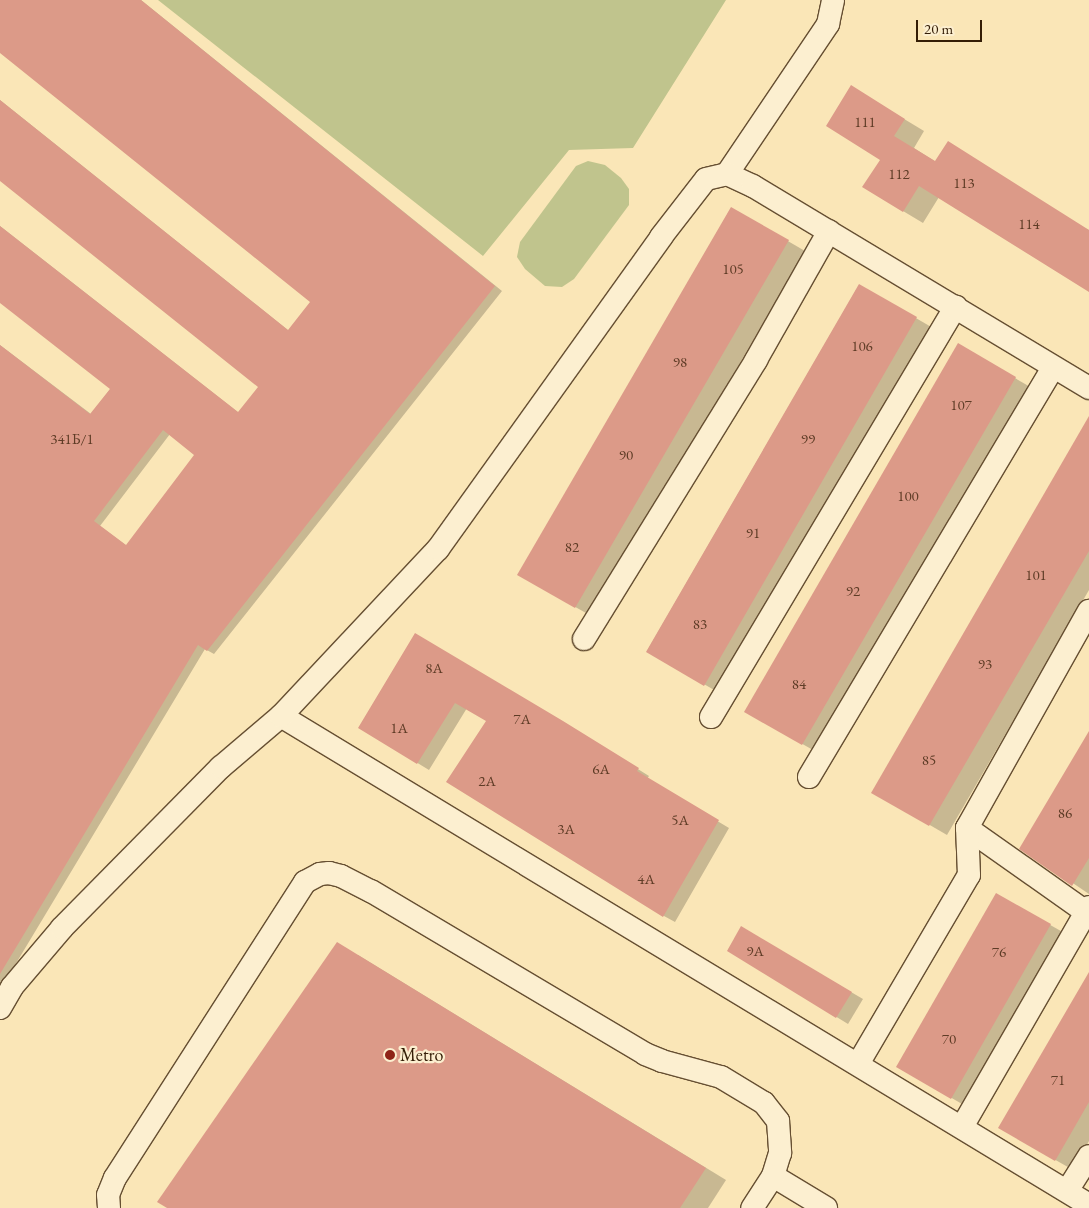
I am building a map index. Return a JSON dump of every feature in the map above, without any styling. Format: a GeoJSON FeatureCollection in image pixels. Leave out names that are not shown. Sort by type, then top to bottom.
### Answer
{"type":"FeatureCollection","features":[{"type":"Feature","properties":{"kind":"street"},"geometry":{"type":"LineString","coordinates":[[727,174],[828,24],[833,0]]}},
{"type":"Feature","properties":{"kind":"street"},"geometry":{"type":"LineString","coordinates":[[0,1008],[12,988],[62,928],[221,767],[281,716],[438,549],[661,237],[706,179],[727,174],[829,231],[956,306],[1089,388]]}},
{"type":"Feature","properties":{"kind":"street"},"geometry":{"type":"LineString","coordinates":[[584,639],[756,360],[829,231]]}},
{"type":"Feature","properties":{"kind":"street"},"geometry":{"type":"LineString","coordinates":[[711,717],[956,306]]}},
{"type":"Feature","properties":{"kind":"street"},"geometry":{"type":"LineString","coordinates":[[809,777],[1054,368]]}},
{"type":"Feature","properties":{"kind":"street"},"geometry":{"type":"LineString","coordinates":[[858,1064],[969,875],[967,828],[1089,611]]}},
{"type":"Feature","properties":{"kind":"street"},"geometry":{"type":"LineString","coordinates":[[281,716],[962,1126],[1089,1205]]}},
{"type":"Feature","properties":{"kind":"street"},"geometry":{"type":"LineString","coordinates":[[962,1126],[1088,911],[967,828]]}},
{"type":"Feature","properties":{"kind":"street"},"geometry":{"type":"LineString","coordinates":[[109,1208],[108,1195],[115,1178],[305,882],[320,874],[341,876],[371,890],[652,1058],[721,1077],[760,1100],[775,1115],[780,1127],[780,1153],[773,1176],[752,1208]]}},
{"type":"Feature","properties":{"kind":"street"},"geometry":{"type":"LineString","coordinates":[[1067,1191],[1089,1156]]}},
{"type":"Feature","properties":{"kind":"street"},"geometry":{"type":"LineString","coordinates":[[773,1176],[826,1208]]}},
{"type":"Feature","properties":{"kind":"green space"},"geometry":{"type":"Polygon","coordinates":[[[158,0],[726,0],[633,148],[569,150],[483,256],[158,0]]]}},
{"type":"Feature","properties":{"kind":"green space"},"geometry":{"type":"Polygon","coordinates":[[[588,161],[605,165],[621,178],[629,189],[629,205],[574,279],[562,287],[545,286],[525,269],[517,257],[520,242],[576,166],[588,161]]]}},
{"type":"Feature","properties":{"kind":"building"},"geometry":{"type":"Polygon","coordinates":[[[0,0],[141,0],[495,286],[207,651],[198,645],[0,974],[0,345],[90,414],[110,389],[0,303],[0,226],[238,412],[258,387],[0,181],[0,100],[288,330],[310,302],[0,53],[0,0]],[[163,430],[94,521],[126,545],[194,455],[163,430]]]}},
{"type":"Feature","properties":{"kind":"building"},"geometry":{"type":"Polygon","coordinates":[[[851,85],[905,119],[894,136],[935,161],[948,141],[1089,230],[1089,292],[919,186],[903,212],[862,187],[880,160],[826,126],[851,85]]]}},
{"type":"Feature","properties":{"kind":"building"},"geometry":{"type":"Polygon","coordinates":[[[731,207],[789,240],[575,608],[517,575],[731,207]]]}},
{"type":"Feature","properties":{"kind":"building"},"geometry":{"type":"Polygon","coordinates":[[[859,284],[917,317],[704,686],[646,652],[859,284]]]}},
{"type":"Feature","properties":{"kind":"building"},"geometry":{"type":"Polygon","coordinates":[[[958,343],[1016,377],[802,745],[744,712],[958,343]]]}},
{"type":"Feature","properties":{"kind":"building"},"geometry":{"type":"Polygon","coordinates":[[[1089,416],[1089,551],[929,826],[871,793],[1089,416]]]}},
{"type":"Feature","properties":{"kind":"building"},"geometry":{"type":"Polygon","coordinates":[[[415,633],[563,721],[639,768],[637,771],[719,820],[663,917],[446,782],[486,721],[455,703],[417,764],[358,728],[415,633]]]}},
{"type":"Feature","properties":{"kind":"building"},"geometry":{"type":"Polygon","coordinates":[[[1089,731],[1089,858],[1072,886],[1019,849],[1089,731]]]}},
{"type":"Feature","properties":{"kind":"building"},"geometry":{"type":"Polygon","coordinates":[[[996,893],[1051,924],[951,1099],[896,1067],[996,893]]]}},
{"type":"Feature","properties":{"kind":"building"},"geometry":{"type":"Polygon","coordinates":[[[741,926],[852,992],[836,1018],[727,951],[741,926]]]}},
{"type":"Feature","properties":{"kind":"building","name":"Metro"},"geometry":{"type":"Polygon","coordinates":[[[337,942],[706,1168],[680,1208],[167,1208],[157,1202],[337,942]]]}},
{"type":"Feature","properties":{"kind":"building"},"geometry":{"type":"Polygon","coordinates":[[[1089,972],[1089,1102],[1055,1161],[998,1128],[1089,972]]]}},
{"type":"Feature","properties":{"kind":"place","name":"Metro"},"geometry":{"type":"Point","coordinates":[390,1055]}}]}
